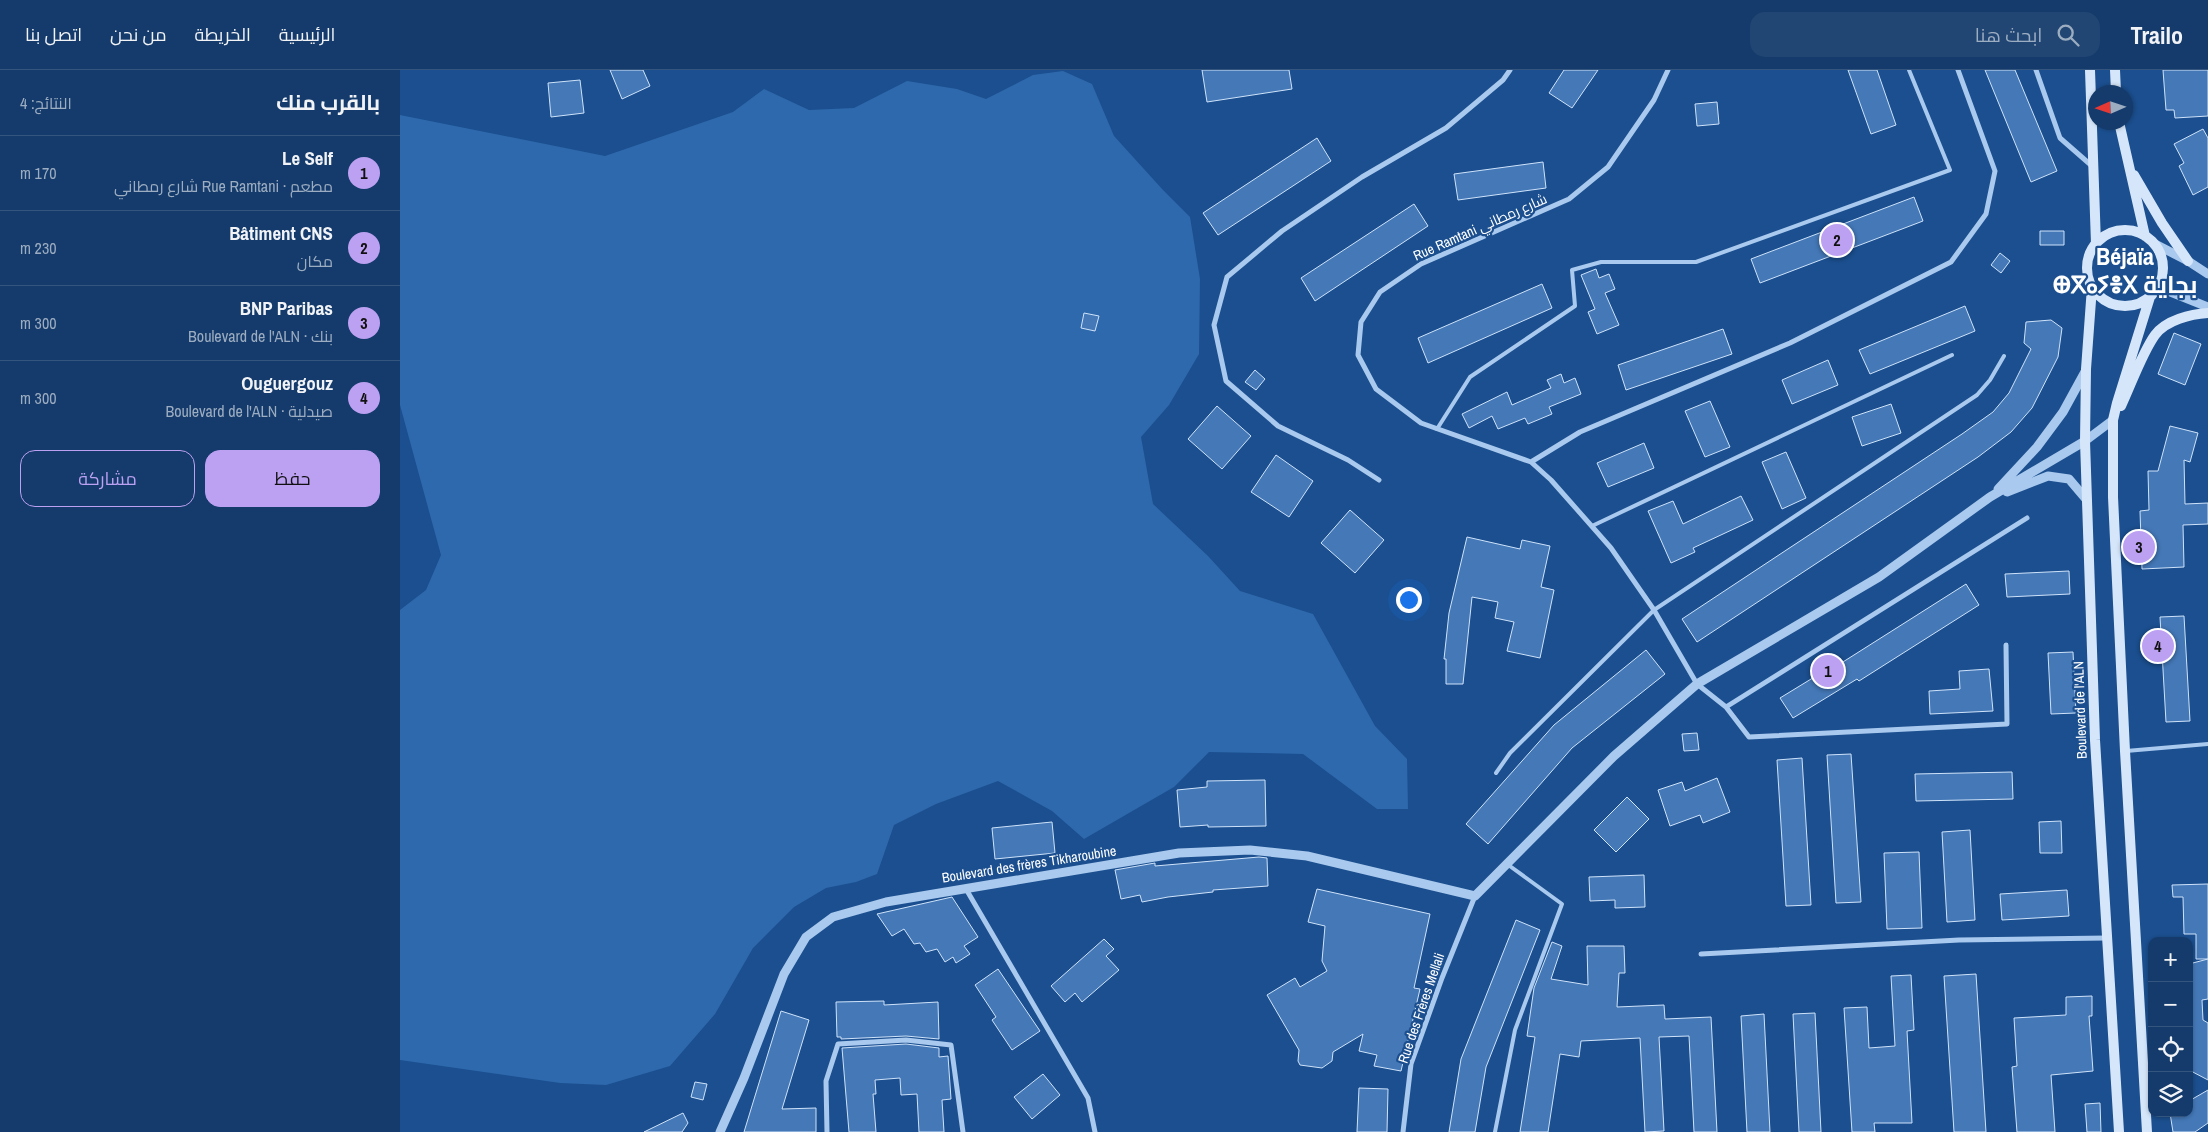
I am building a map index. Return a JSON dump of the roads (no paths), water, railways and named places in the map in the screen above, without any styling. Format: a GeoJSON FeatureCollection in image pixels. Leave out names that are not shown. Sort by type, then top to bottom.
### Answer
{"type":"FeatureCollection","features":[{"type":"Feature","properties":{"kind":"main road"},"geometry":{"type":"LineString","coordinates":[[2090,70],[2096,244]]}},
{"type":"Feature","properties":{"kind":"main road"},"geometry":{"type":"LineString","coordinates":[[2115,70],[2116,85]]}},
{"type":"Feature","properties":{"kind":"main road"},"geometry":{"type":"LineString","coordinates":[[2121,130],[2145,236]]}},
{"type":"Feature","properties":{"kind":"main road"},"geometry":{"type":"LineString","coordinates":[[2128,165],[2162,223],[2188,261]]}},
{"type":"Feature","properties":{"kind":"main road"},"geometry":{"type":"LineString","coordinates":[[2124,230],[2135,231],[2145,236],[2155,244],[2163,265],[2158,287],[2150,297],[2138,304],[2125,306],[2112,304],[2101,297],[2092,287],[2087,265],[2090,254],[2104,236],[2124,230]]}},
{"type":"Feature","properties":{"kind":"main road","name":"Boulevard de l'ALN"},"geometry":{"type":"LineString","coordinates":[[2092,287],[2086,369],[2084,441],[2095,740],[2119,1132]]}},
{"type":"Feature","properties":{"kind":"main road"},"geometry":{"type":"LineString","coordinates":[[2147,1132],[2125,751],[2113,497],[2113,420],[2150,297]]}},
{"type":"Feature","properties":{"kind":"main road"},"geometry":{"type":"LineString","coordinates":[[2113,420],[2155,334],[2170,323],[2186,317],[2208,313]]}},
{"type":"Feature","properties":{"kind":"street"},"geometry":{"type":"LineString","coordinates":[[1379,480],[1348,460],[1278,426],[1226,381],[1214,325],[1227,277],[1282,231],[1362,177],[1446,128],[1503,80],[1510,70]]}},
{"type":"Feature","properties":{"kind":"street","name":"Rue Ramtani شارع رمطاني"},"geometry":{"type":"LineString","coordinates":[[1668,70],[1654,100],[1608,167],[1569,199],[1421,264],[1380,292],[1361,322],[1358,355],[1376,389],[1421,424],[1531,462],[1551,480],[1611,548],[1654,610],[1697,684]]}},
{"type":"Feature","properties":{"kind":"street"},"geometry":{"type":"LineString","coordinates":[[1531,462],[1580,432],[1790,342],[1951,262],[1986,214],[1995,170],[1958,70]]}},
{"type":"Feature","properties":{"kind":"street"},"geometry":{"type":"LineString","coordinates":[[2036,70],[2060,138],[2093,167]]}},
{"type":"Feature","properties":{"kind":"street"},"geometry":{"type":"LineString","coordinates":[[2155,244],[2208,274]]}},
{"type":"Feature","properties":{"kind":"street"},"geometry":{"type":"LineString","coordinates":[[2158,287],[2208,307]]}},
{"type":"Feature","properties":{"kind":"street"},"geometry":{"type":"LineString","coordinates":[[1990,497],[2037,447],[2063,412],[2086,369]]}},
{"type":"Feature","properties":{"kind":"street"},"geometry":{"type":"LineString","coordinates":[[1475,896],[1614,756],[1697,684],[1879,577],[1990,497],[2084,441],[2113,420]]}},
{"type":"Feature","properties":{"kind":"street"},"geometry":{"type":"LineString","coordinates":[[1990,497],[2048,476],[2070,479],[2086,499]]}},
{"type":"Feature","properties":{"kind":"street"},"geometry":{"type":"LineString","coordinates":[[1726,707],[2027,518]]}},
{"type":"Feature","properties":{"kind":"street"},"geometry":{"type":"LineString","coordinates":[[1697,684],[1726,707],[1749,737],[2007,724],[2006,645]]}},
{"type":"Feature","properties":{"kind":"street","name":"Boulevard des frères Tikharoubine"},"geometry":{"type":"LineString","coordinates":[[720,1132],[744,1078],[784,974],[806,937],[833,917],[886,902],[1179,853],[1250,850],[1307,856],[1475,896]]}},
{"type":"Feature","properties":{"kind":"street"},"geometry":{"type":"LineString","coordinates":[[966,889],[1088,1098],[1095,1132]]}},
{"type":"Feature","properties":{"kind":"street","name":"Rue des Frères Mellali"},"geometry":{"type":"LineString","coordinates":[[1403,1132],[1411,1064],[1475,896]]}},
{"type":"Feature","properties":{"kind":"street"},"geometry":{"type":"LineString","coordinates":[[1701,954],[1959,940],[2107,938]]}},
{"type":"Feature","properties":{"kind":"street"},"geometry":{"type":"LineString","coordinates":[[826,1132],[826,1081],[838,1044],[906,1040],[951,1045],[963,1132]]}},
{"type":"Feature","properties":{"kind":"lane"},"geometry":{"type":"LineString","coordinates":[[1437,429],[1470,377],[1575,306],[1572,270],[1600,262],[1696,262],[1950,170],[1909,70]]}},
{"type":"Feature","properties":{"kind":"lane"},"geometry":{"type":"LineString","coordinates":[[1592,526],[1952,355]]}},
{"type":"Feature","properties":{"kind":"lane"},"geometry":{"type":"LineString","coordinates":[[1496,772],[1510,753],[1544,718],[1654,610],[1977,395],[1990,380],[2004,356]]}},
{"type":"Feature","properties":{"kind":"lane"},"geometry":{"type":"LineString","coordinates":[[2125,751],[2208,744]]}},
{"type":"Feature","properties":{"kind":"lane"},"geometry":{"type":"LineString","coordinates":[[1494,1132],[1515,1030],[1562,904],[1507,864]]}},
{"type":"Feature","properties":{"kind":"place","name":"Bâtiment CNS"},"geometry":{"type":"Point","coordinates":[1837,240]}},
{"type":"Feature","properties":{"kind":"place","name":"BNP Paribas"},"geometry":{"type":"Point","coordinates":[2139,547]}},
{"type":"Feature","properties":{"kind":"place","name":"Ouguergouz"},"geometry":{"type":"Point","coordinates":[2158,646]}},
{"type":"Feature","properties":{"kind":"place","name":"Le Self"},"geometry":{"type":"Point","coordinates":[1828,671]}},
{"type":"Feature","properties":{"kind":"district","name":"Béjaïa ⴲⴳⴰⵢⴻⵝ بجاية"},"geometry":{"type":"Point","coordinates":[2125,270]}}]}
